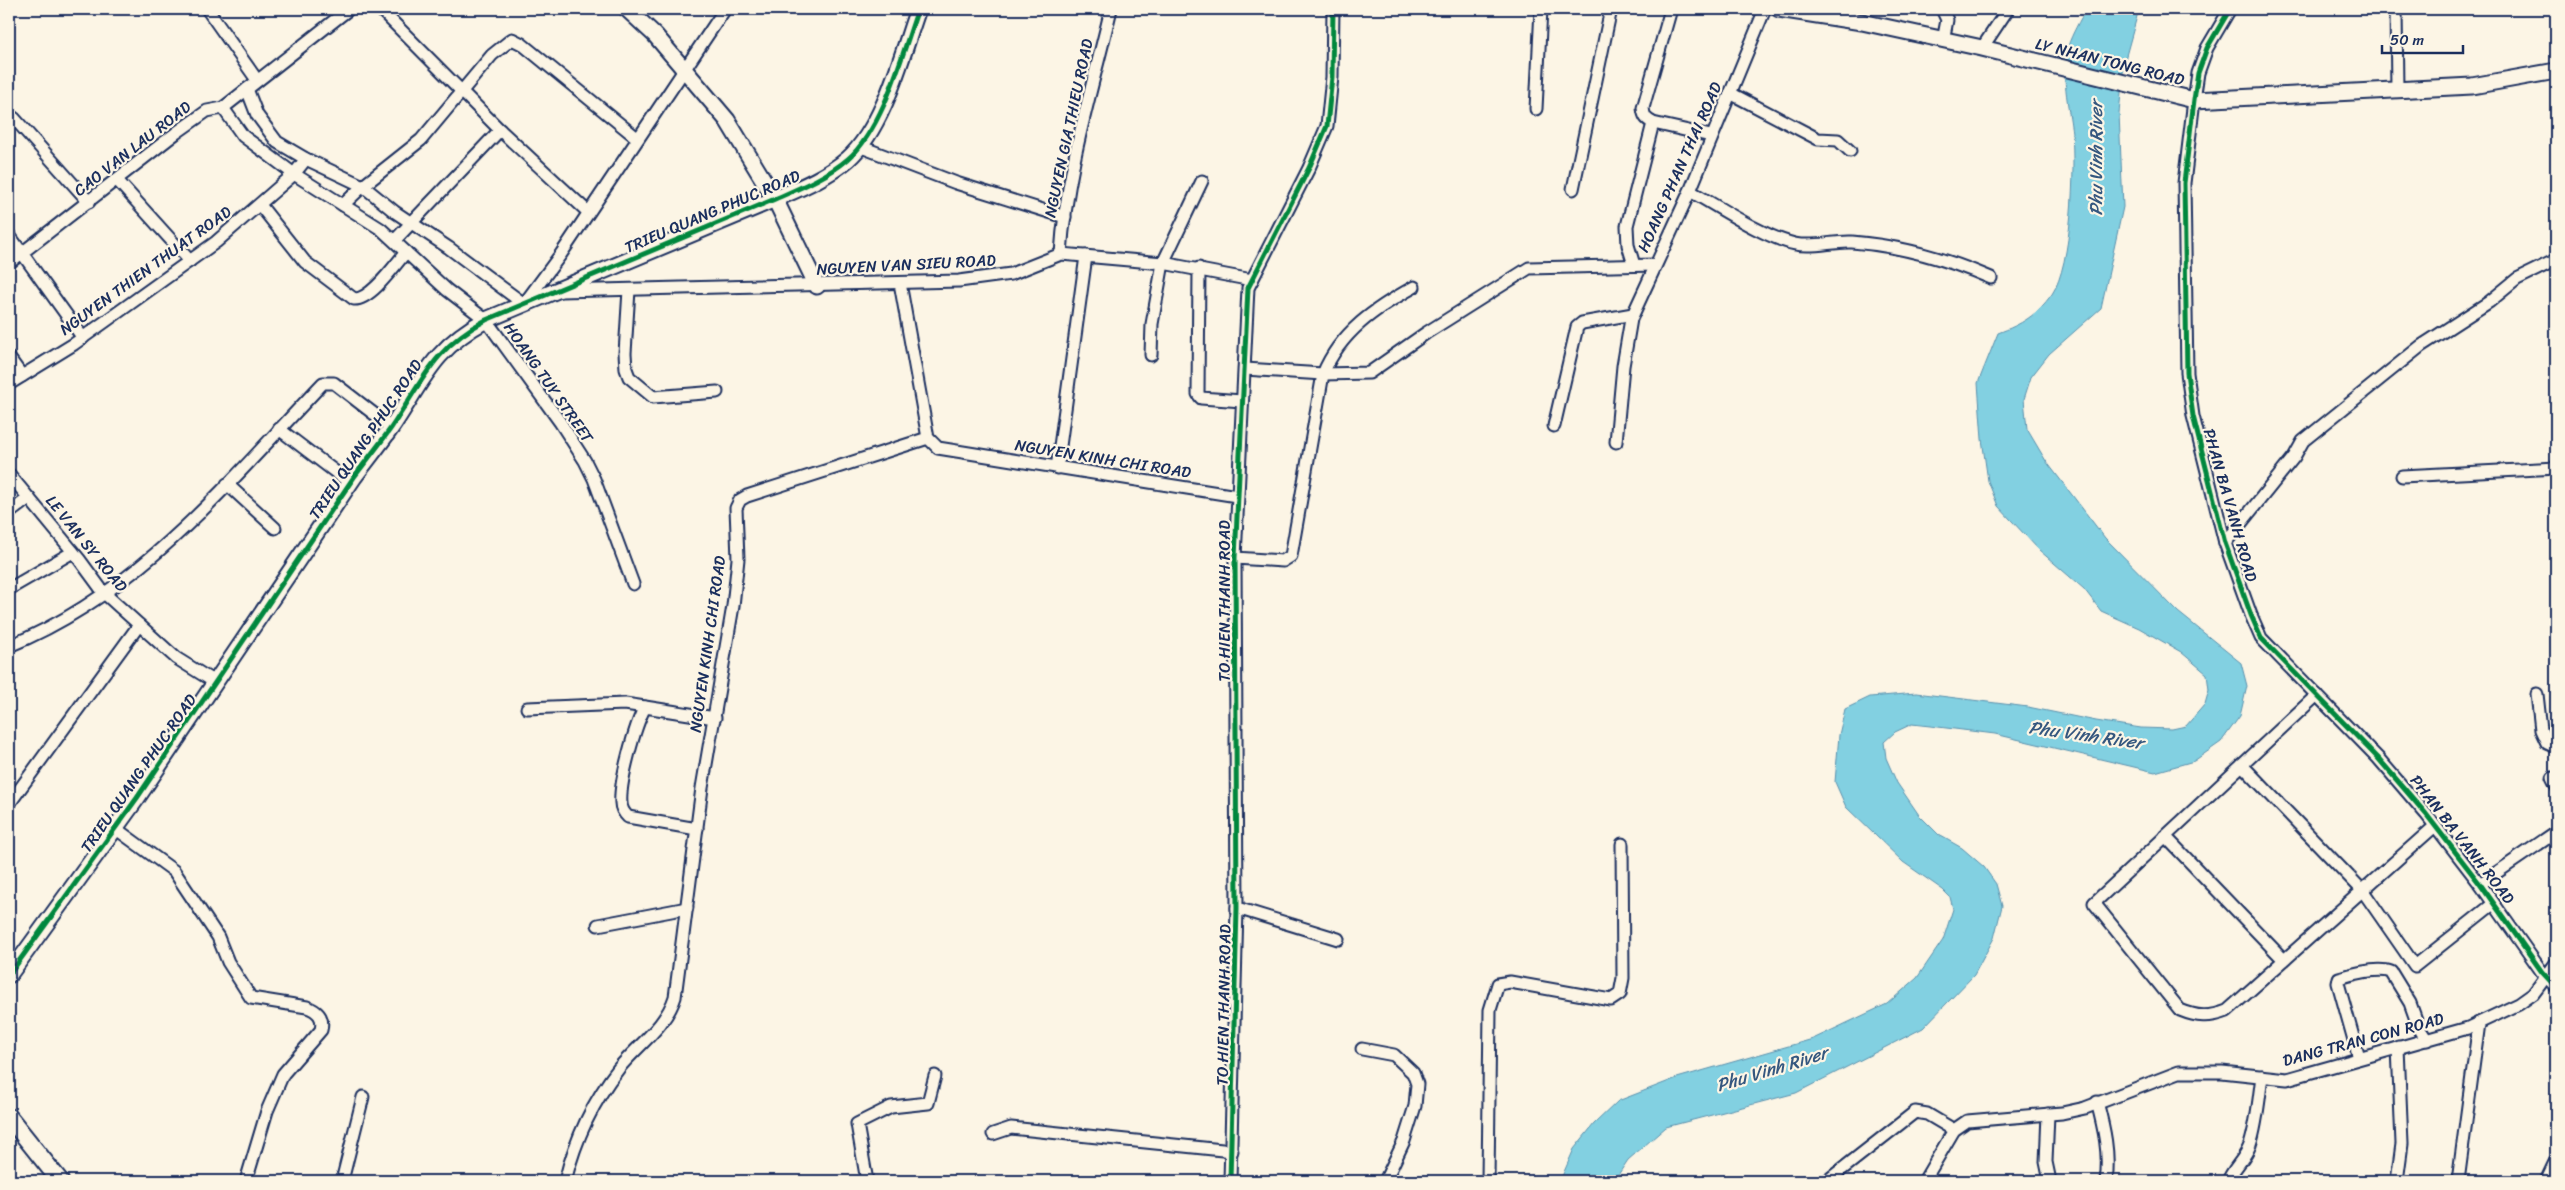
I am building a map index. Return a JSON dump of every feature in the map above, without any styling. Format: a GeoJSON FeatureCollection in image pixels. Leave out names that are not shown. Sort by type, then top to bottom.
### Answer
{"type":"FeatureCollection","features":[{"type":"Feature","properties":{"kind":"main road"},"geometry":{"type":"LineString","coordinates":[[9,1117],[60,1181]]}},
{"type":"Feature","properties":{"kind":"street"},"geometry":{"type":"LineString","coordinates":[[207,9],[256,80]]}},
{"type":"Feature","properties":{"kind":"street","name":"CAO VAN LAU ROAD"},"geometry":{"type":"LineString","coordinates":[[9,263],[207,111],[223,108],[256,80],[349,9]]}},
{"type":"Feature","properties":{"kind":"street"},"geometry":{"type":"LineString","coordinates":[[380,9],[462,93],[588,212]]}},
{"type":"Feature","properties":{"kind":"street"},"geometry":{"type":"LineString","coordinates":[[627,9],[655,35],[727,120],[775,199],[818,286]]}},
{"type":"Feature","properties":{"kind":"street"},"geometry":{"type":"LineString","coordinates":[[247,88],[256,115],[277,142],[306,159],[363,186],[524,304],[725,9]]}},
{"type":"Feature","properties":{"kind":"street","name":"TRIEU QUANG PHUC ROAD"},"geometry":{"type":"LineString","coordinates":[[9,975],[216,683],[350,483],[391,427],[435,359],[471,328],[486,320],[775,199],[818,179],[848,158],[873,130],[918,9]]}},
{"type":"Feature","properties":{"kind":"street","name":"NGUYEN GIA THIEU ROAD"},"geometry":{"type":"LineString","coordinates":[[1061,254],[1065,217],[1079,138],[1111,9]]}},
{"type":"Feature","properties":{"kind":"street","name":"TO HIEN THANH ROAD"},"geometry":{"type":"LineString","coordinates":[[1230,1181],[1237,908],[1235,558],[1248,288],[1309,168],[1327,126],[1332,77],[1333,9]]}},
{"type":"Feature","properties":{"kind":"street"},"geometry":{"type":"LineString","coordinates":[[1536,109],[1541,9]]}},
{"type":"Feature","properties":{"kind":"street"},"geometry":{"type":"LineString","coordinates":[[1574,189],[1611,9]]}},
{"type":"Feature","properties":{"kind":"street"},"geometry":{"type":"LineString","coordinates":[[1670,9],[1643,108],[1646,119],[1653,123],[1711,136]]}},
{"type":"Feature","properties":{"kind":"street","name":"HOANG PHAN THAI ROAD"},"geometry":{"type":"LineString","coordinates":[[1245,370],[1357,375],[1375,370],[1426,333],[1529,268],[1655,265],[1690,191],[1711,136],[1765,9]]}},
{"type":"Feature","properties":{"kind":"street","name":"LY NHAN TONG ROAD"},"geometry":{"type":"LineString","coordinates":[[1779,9],[1862,22],[1982,48],[2194,100],[2472,86],[2556,71]]}},
{"type":"Feature","properties":{"kind":"street"},"geometry":{"type":"LineString","coordinates":[[1942,9],[1947,20],[1943,41]]}},
{"type":"Feature","properties":{"kind":"street"},"geometry":{"type":"LineString","coordinates":[[1982,48],[2008,9]]}},
{"type":"Feature","properties":{"kind":"street","name":"PHAN BA VANH ROAD"},"geometry":{"type":"LineString","coordinates":[[2230,9],[2207,48],[2198,73],[2184,183],[2187,373],[2192,416],[2225,543],[2261,638],[2378,758],[2435,826],[2556,987]]}},
{"type":"Feature","properties":{"kind":"street"},"geometry":{"type":"LineString","coordinates":[[2396,9],[2397,90]]}},
{"type":"Feature","properties":{"kind":"street"},"geometry":{"type":"LineString","coordinates":[[343,205],[363,186],[421,140],[492,55],[512,39],[522,44],[637,138]]}},
{"type":"Feature","properties":{"kind":"street"},"geometry":{"type":"LineString","coordinates":[[1730,93],[1813,137],[1821,140],[1838,140],[1850,151]]}},
{"type":"Feature","properties":{"kind":"street","name":"HOANG TUY STREET"},"geometry":{"type":"LineString","coordinates":[[223,108],[243,136],[294,174],[395,240],[447,290],[486,320],[560,422],[585,462],[594,479],[633,584]]}},
{"type":"Feature","properties":{"kind":"street"},"geometry":{"type":"LineString","coordinates":[[14,118],[89,202]]}},
{"type":"Feature","properties":{"kind":"street"},"geometry":{"type":"LineString","coordinates":[[1634,265],[1628,245],[1627,226],[1653,123]]}},
{"type":"Feature","properties":{"kind":"street"},"geometry":{"type":"LineString","coordinates":[[395,240],[500,130]]}},
{"type":"Feature","properties":{"kind":"street"},"geometry":{"type":"LineString","coordinates":[[859,146],[956,182],[1065,217]]}},
{"type":"Feature","properties":{"kind":"street","name":"NGUYEN THIEN THUAT ROAD"},"geometry":{"type":"LineString","coordinates":[[9,384],[83,338],[216,242],[294,174],[306,159]]}},
{"type":"Feature","properties":{"kind":"street"},"geometry":{"type":"LineString","coordinates":[[117,180],[190,261]]}},
{"type":"Feature","properties":{"kind":"street"},"geometry":{"type":"LineString","coordinates":[[1151,355],[1152,324],[1163,263],[1202,181]]}},
{"type":"Feature","properties":{"kind":"street"},"geometry":{"type":"LineString","coordinates":[[1690,191],[1774,236],[1794,244],[1854,242],[1921,252],[1948,259],[1991,278]]}},
{"type":"Feature","properties":{"kind":"street"},"geometry":{"type":"LineString","coordinates":[[260,205],[306,262],[354,299],[360,299],[369,295],[406,252]]}},
{"type":"Feature","properties":{"kind":"street"},"geometry":{"type":"LineString","coordinates":[[9,234],[83,338]]}},
{"type":"Feature","properties":{"kind":"street","name":"NGUYEN VAN SIEU ROAD"},"geometry":{"type":"LineString","coordinates":[[557,291],[959,281],[1011,274],[1061,254],[1163,263],[1199,268],[1252,280]]}},
{"type":"Feature","properties":{"kind":"street"},"geometry":{"type":"LineString","coordinates":[[1057,468],[1086,256]]}},
{"type":"Feature","properties":{"kind":"street"},"geometry":{"type":"LineString","coordinates":[[2225,543],[2294,457],[2303,441],[2420,346],[2489,302],[2516,279],[2556,260]]}},
{"type":"Feature","properties":{"kind":"street"},"geometry":{"type":"LineString","coordinates":[[1616,442],[1623,366],[1633,314],[1655,265]]}},
{"type":"Feature","properties":{"kind":"street"},"geometry":{"type":"LineString","coordinates":[[1199,268],[1198,394],[1201,398],[1242,401]]}},
{"type":"Feature","properties":{"kind":"street"},"geometry":{"type":"LineString","coordinates":[[900,283],[928,438]]}},
{"type":"Feature","properties":{"kind":"street"},"geometry":{"type":"LineString","coordinates":[[1235,558],[1283,561],[1291,556],[1323,374],[1329,358],[1340,343],[1366,316],[1414,287]]}},
{"type":"Feature","properties":{"kind":"street"},"geometry":{"type":"LineString","coordinates":[[629,290],[625,353],[629,378],[653,397],[717,392]]}},
{"type":"Feature","properties":{"kind":"street"},"geometry":{"type":"LineString","coordinates":[[1554,426],[1577,327],[1582,323],[1633,314]]}},
{"type":"Feature","properties":{"kind":"street"},"geometry":{"type":"LineString","coordinates":[[9,358],[22,376]]}},
{"type":"Feature","properties":{"kind":"street"},"geometry":{"type":"LineString","coordinates":[[9,646],[40,633],[104,593],[164,548],[189,525],[323,383],[334,383],[391,427]]}},
{"type":"Feature","properties":{"kind":"street"},"geometry":{"type":"LineString","coordinates":[[279,429],[350,483]]}},
{"type":"Feature","properties":{"kind":"street","name":"NGUYEN KINH CHI ROAD"},"geometry":{"type":"LineString","coordinates":[[565,1181],[581,1132],[607,1084],[634,1050],[668,1016],[672,1007],[707,754],[715,718],[734,597],[738,559],[736,508],[740,500],[928,438],[938,448],[1237,496]]}},
{"type":"Feature","properties":{"kind":"street"},"geometry":{"type":"LineString","coordinates":[[2402,476],[2556,468]]}},
{"type":"Feature","properties":{"kind":"street","name":"LE VAN SY ROAD"},"geometry":{"type":"LineString","coordinates":[[9,474],[104,593],[176,658],[216,683]]}},
{"type":"Feature","properties":{"kind":"street"},"geometry":{"type":"LineString","coordinates":[[227,484],[275,528]]}},
{"type":"Feature","properties":{"kind":"street"},"geometry":{"type":"LineString","coordinates":[[9,512],[29,498]]}},
{"type":"Feature","properties":{"kind":"street"},"geometry":{"type":"LineString","coordinates":[[9,589],[73,552]]}},
{"type":"Feature","properties":{"kind":"street"},"geometry":{"type":"LineString","coordinates":[[9,804],[139,626]]}},
{"type":"Feature","properties":{"kind":"street"},"geometry":{"type":"LineString","coordinates":[[2537,694],[2540,730],[2546,744],[2556,747]]}},
{"type":"Feature","properties":{"kind":"street"},"geometry":{"type":"LineString","coordinates":[[2317,695],[2094,903],[2180,1010],[2194,1016],[2212,1016],[2227,1011],[2435,826]]}},
{"type":"Feature","properties":{"kind":"street"},"geometry":{"type":"LineString","coordinates":[[527,708],[625,704],[715,718]]}},
{"type":"Feature","properties":{"kind":"street"},"geometry":{"type":"LineString","coordinates":[[645,707],[638,724],[627,765],[620,802],[622,808],[628,817],[633,819],[696,829]]}},
{"type":"Feature","properties":{"kind":"street"},"geometry":{"type":"LineString","coordinates":[[2242,765],[2363,891],[2415,966],[2493,904]]}},
{"type":"Feature","properties":{"kind":"street"},"geometry":{"type":"LineString","coordinates":[[115,828],[174,871],[218,937],[228,962],[251,998],[307,1007],[316,1010],[320,1015],[321,1030],[280,1080],[267,1111],[246,1181]]}},
{"type":"Feature","properties":{"kind":"street"},"geometry":{"type":"LineString","coordinates":[[2480,884],[2556,832]]}},
{"type":"Feature","properties":{"kind":"street"},"geometry":{"type":"LineString","coordinates":[[2165,836],[2284,960]]}},
{"type":"Feature","properties":{"kind":"street"},"geometry":{"type":"LineString","coordinates":[[1488,1181],[1490,1010],[1498,984],[1510,982],[1611,1000],[1620,994],[1622,978],[1622,844]]}},
{"type":"Feature","properties":{"kind":"street"},"geometry":{"type":"LineString","coordinates":[[598,925],[687,908]]}},
{"type":"Feature","properties":{"kind":"street"},"geometry":{"type":"LineString","coordinates":[[1237,908],[1338,939]]}},
{"type":"Feature","properties":{"kind":"street","name":"DANG TRAN CON ROAD"},"geometry":{"type":"LineString","coordinates":[[1954,1130],[1967,1121],[2048,1114],[2085,1108],[2179,1072],[2222,1072],[2287,1079],[2398,1046],[2427,1040],[2479,1023],[2519,1004],[2533,994],[2556,963]]}},
{"type":"Feature","properties":{"kind":"street"},"geometry":{"type":"LineString","coordinates":[[2359,1058],[2338,983],[2339,978],[2359,972],[2370,973],[2383,970],[2391,972],[2410,1003],[2419,1028],[2427,1040]]}},
{"type":"Feature","properties":{"kind":"street"},"geometry":{"type":"LineString","coordinates":[[2458,1181],[2479,1023]]}},
{"type":"Feature","properties":{"kind":"street"},"geometry":{"type":"LineString","coordinates":[[2397,1181],[2402,1144],[2398,1046]]}},
{"type":"Feature","properties":{"kind":"street"},"geometry":{"type":"LineString","coordinates":[[1362,1049],[1394,1055],[1413,1073],[1417,1084],[1415,1106],[1404,1140],[1385,1181]]}},
{"type":"Feature","properties":{"kind":"street"},"geometry":{"type":"LineString","coordinates":[[867,1181],[857,1124],[891,1108],[923,1106],[928,1103],[935,1076]]}},
{"type":"Feature","properties":{"kind":"street"},"geometry":{"type":"LineString","coordinates":[[2228,1181],[2233,1168],[2244,1156],[2250,1144],[2262,1076]]}},
{"type":"Feature","properties":{"kind":"street"},"geometry":{"type":"LineString","coordinates":[[342,1181],[363,1096]]}},
{"type":"Feature","properties":{"kind":"street"},"geometry":{"type":"LineString","coordinates":[[2097,1102],[2105,1135],[2108,1160],[2106,1181]]}},
{"type":"Feature","properties":{"kind":"street"},"geometry":{"type":"LineString","coordinates":[[1827,1181],[1915,1112],[1927,1114],[1954,1130],[1924,1181]]}},
{"type":"Feature","properties":{"kind":"street"},"geometry":{"type":"LineString","coordinates":[[2048,1114],[2046,1162],[2050,1181]]}},
{"type":"Feature","properties":{"kind":"street"},"geometry":{"type":"LineString","coordinates":[[993,1134],[1011,1128],[1232,1151]]}},
{"type":"Feature","properties":{"kind":"street"},"geometry":{"type":"LineString","coordinates":[[2546,1181],[2556,1160]]}},
{"type":"Feature","properties":{"kind":"water","name":"Phu Vinh River"},"geometry":{"type":"Polygon","coordinates":[[[2086,9],[2139,9],[2124,63],[2119,113],[2123,207],[2101,308],[2049,354],[2031,377],[2024,399],[2027,429],[2046,461],[2105,538],[2178,612],[2241,663],[2247,686],[2240,716],[2221,742],[2194,761],[2155,772],[1995,734],[1912,724],[1895,732],[1884,742],[1886,758],[1897,783],[1919,815],[1939,835],[1962,848],[1984,867],[1996,884],[2002,906],[1994,938],[1974,975],[1923,1028],[1796,1093],[1666,1127],[1628,1160],[1614,1181],[1560,1181],[1574,1149],[1594,1124],[1618,1101],[1677,1078],[1813,1039],[1887,1004],[1917,978],[1943,940],[1953,909],[1950,897],[1903,862],[1846,807],[1835,782],[1839,735],[1845,709],[1870,697],[1916,693],[2028,707],[2141,728],[2172,729],[2186,726],[2205,704],[2209,690],[2207,674],[2181,652],[2139,628],[2101,611],[2084,589],[2039,550],[1998,506],[1988,481],[1982,439],[1978,383],[1998,333],[2021,323],[2040,308],[2052,294],[2059,280],[2064,262],[2071,216],[2073,169],[2072,133],[2067,101],[2065,67],[2068,46],[2086,9]]]}},
{"type":"Feature","properties":{"kind":"cycle path"},"geometry":{"type":"LineString","coordinates":[[9,975],[137,798],[354,477],[391,428],[430,367],[441,354],[453,342],[486,320],[775,199],[813,182],[840,165],[861,145],[882,109],[891,89],[918,9]]}},
{"type":"Feature","properties":{"kind":"cycle path"},"geometry":{"type":"LineString","coordinates":[[1230,1181],[1237,908],[1235,558],[1248,288],[1309,168],[1327,126],[1332,77],[1333,9]]}},
{"type":"Feature","properties":{"kind":"cycle path"},"geometry":{"type":"LineString","coordinates":[[2230,9],[2207,48],[2198,73],[2184,183],[2187,373],[2193,416],[2225,543],[2261,638],[2378,758],[2426,814],[2480,884],[2542,972],[2556,987]]}}]}
